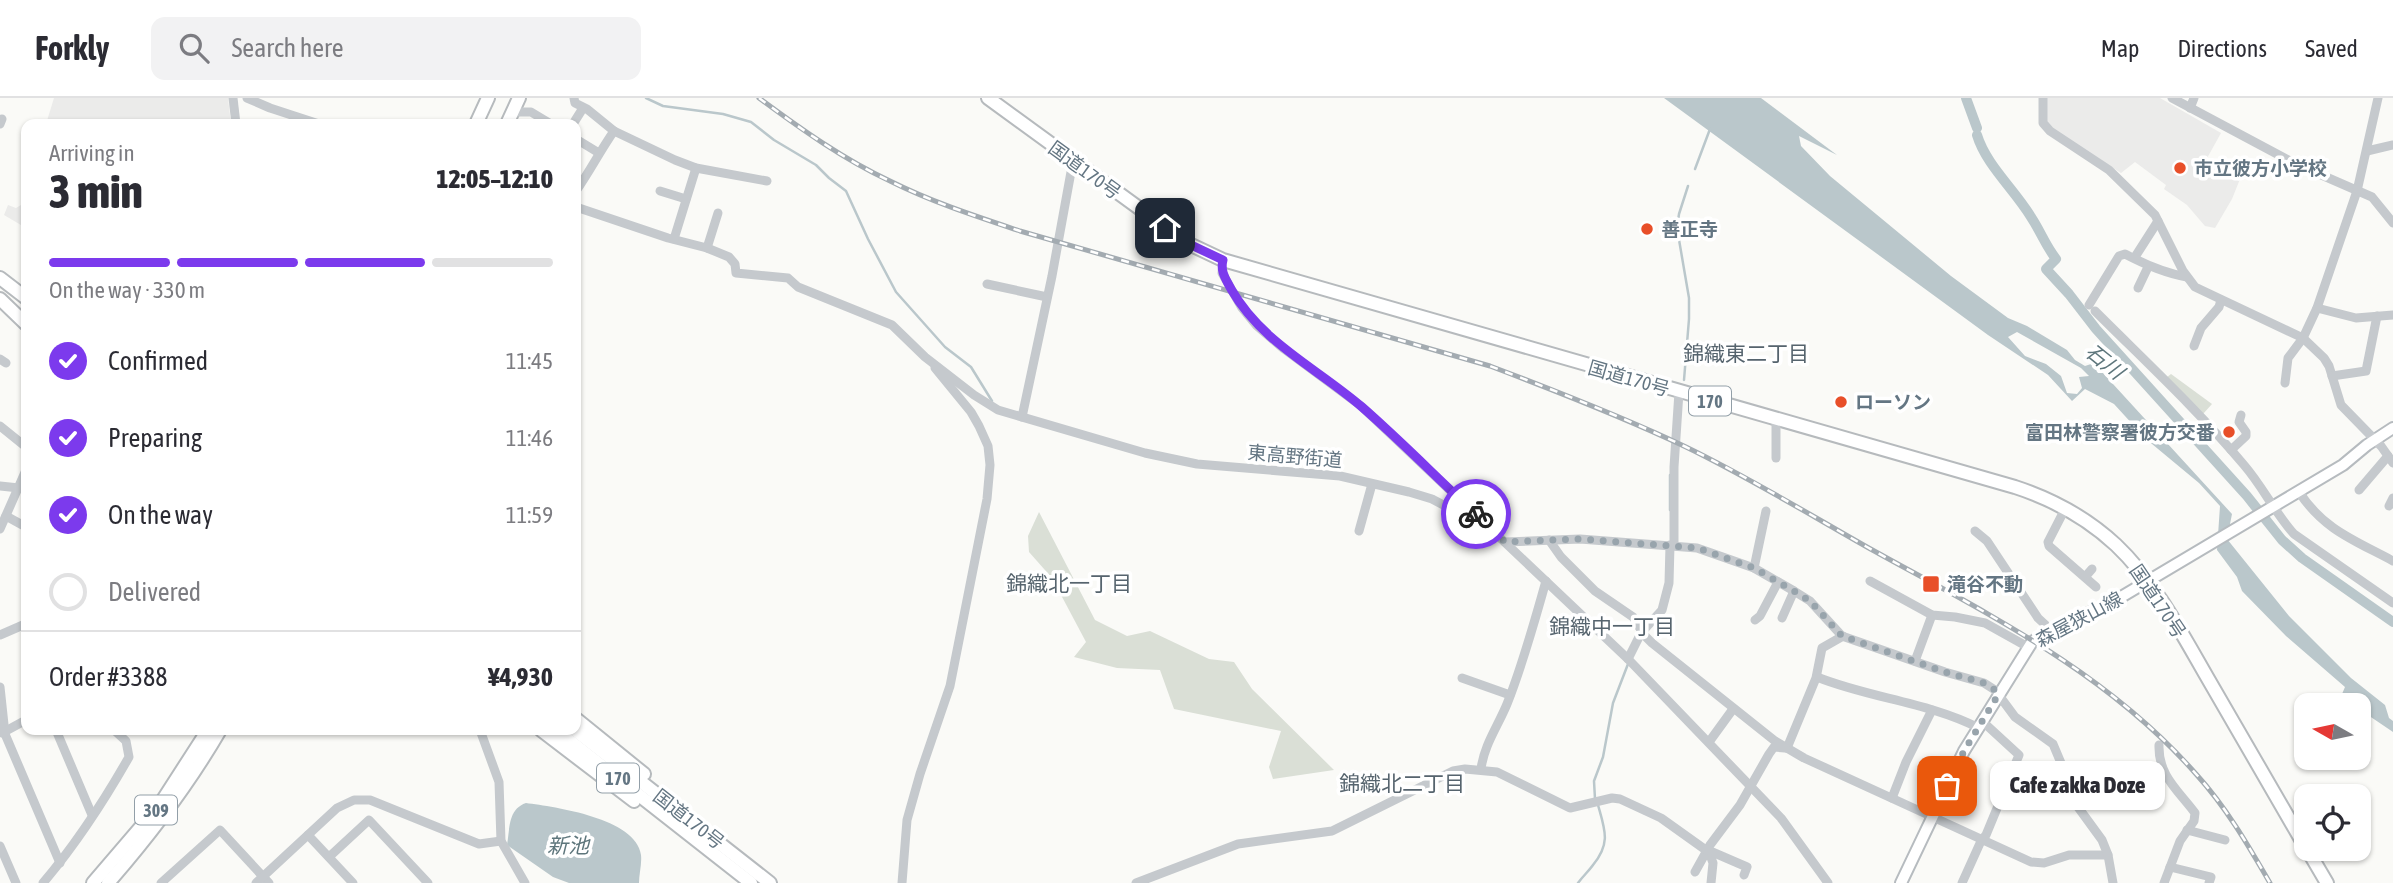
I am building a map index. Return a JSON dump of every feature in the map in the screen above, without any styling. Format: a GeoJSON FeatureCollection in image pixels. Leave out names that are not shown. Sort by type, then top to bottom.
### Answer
{"type":"FeatureCollection","features":[{"type":"Feature","properties":{"kind":"highway"},"geometry":{"type":"LineString","coordinates":[[478,119],[488,98]]}},
{"type":"Feature","properties":{"kind":"highway"},"geometry":{"type":"LineString","coordinates":[[487,119],[497,98]]}},
{"type":"Feature","properties":{"kind":"highway"},"geometry":{"type":"LineString","coordinates":[[500,119],[510,98]]}},
{"type":"Feature","properties":{"kind":"highway"},"geometry":{"type":"LineString","coordinates":[[510,119],[519,98]]}},
{"type":"Feature","properties":{"kind":"highway","name":"国道170号"},"geometry":{"type":"LineString","coordinates":[[988,98],[1187,243],[1223,260],[2015,487],[2037,494],[2066,509],[2115,544],[2148,581],[2294,826]]}},
{"type":"Feature","properties":{"kind":"highway"},"geometry":{"type":"LineString","coordinates":[[0,271],[21,285]]}},
{"type":"Feature","properties":{"kind":"highway"},"geometry":{"type":"LineString","coordinates":[[0,278],[21,294]]}},
{"type":"Feature","properties":{"kind":"highway"},"geometry":{"type":"LineString","coordinates":[[0,296],[21,311]]}},
{"type":"Feature","properties":{"kind":"highway"},"geometry":{"type":"LineString","coordinates":[[0,296],[21,319]]}},
{"type":"Feature","properties":{"kind":"highway"},"geometry":{"type":"LineString","coordinates":[[581,723],[654,782],[668,803]]}},
{"type":"Feature","properties":{"kind":"highway","name":"309"},"geometry":{"type":"LineString","coordinates":[[93,883],[159,806],[205,735]]}},
{"type":"Feature","properties":{"kind":"highway","name":"309"},"geometry":{"type":"LineString","coordinates":[[108,883],[172,805],[217,735]]}},
{"type":"Feature","properties":{"kind":"highway"},"geometry":{"type":"LineString","coordinates":[[547,735],[610,784],[680,827]]}},
{"type":"Feature","properties":{"kind":"highway","name":"国道170号"},"geometry":{"type":"LineString","coordinates":[[562,735],[751,883]]}},
{"type":"Feature","properties":{"kind":"highway","name":"国道170号"},"geometry":{"type":"LineString","coordinates":[[581,735],[770,883]]}},
{"type":"Feature","properties":{"kind":"highway","name":"国道170号"},"geometry":{"type":"LineString","coordinates":[[2314,861],[2327,883]]}},
{"type":"Feature","properties":{"kind":"main road","name":"森屋狭山線"},"geometry":{"type":"LineString","coordinates":[[1901,883],[1956,765],[2028,647],[2051,630],[2111,603],[2299,492],[2343,465],[2393,428]]}},
{"type":"Feature","properties":{"kind":"street"},"geometry":{"type":"LineString","coordinates":[[233,98],[235,119]]}},
{"type":"Feature","properties":{"kind":"street"},"geometry":{"type":"LineString","coordinates":[[247,98],[304,119]]}},
{"type":"Feature","properties":{"kind":"street"},"geometry":{"type":"LineString","coordinates":[[574,98],[575,103],[587,108],[614,131],[696,168],[767,181]]}},
{"type":"Feature","properties":{"kind":"street"},"geometry":{"type":"LineString","coordinates":[[2043,98],[2041,116],[2046,127],[2109,170],[2155,215],[2187,277],[2195,287],[2303,338],[2324,358],[2341,405],[2390,459],[2359,490]]}},
{"type":"Feature","properties":{"kind":"street"},"geometry":{"type":"LineString","coordinates":[[2172,98],[2294,163],[2372,197],[2393,223]]}},
{"type":"Feature","properties":{"kind":"street"},"geometry":{"type":"LineString","coordinates":[[2190,108],[2194,98]]}},
{"type":"Feature","properties":{"kind":"street"},"geometry":{"type":"LineString","coordinates":[[2285,383],[2288,358],[2303,338],[2317,308],[2357,191],[2378,98]]}},
{"type":"Feature","properties":{"kind":"street"},"geometry":{"type":"LineString","coordinates":[[576,119],[583,108]]}},
{"type":"Feature","properties":{"kind":"street"},"geometry":{"type":"LineString","coordinates":[[513,112],[531,112],[543,119]]}},
{"type":"Feature","properties":{"kind":"street"},"geometry":{"type":"LineString","coordinates":[[581,184],[614,131]]}},
{"type":"Feature","properties":{"kind":"street"},"geometry":{"type":"LineString","coordinates":[[581,142],[599,153]]}},
{"type":"Feature","properties":{"kind":"street"},"geometry":{"type":"LineString","coordinates":[[2367,151],[2393,145]]}},
{"type":"Feature","properties":{"kind":"street"},"geometry":{"type":"LineString","coordinates":[[1022,416],[1073,162]]}},
{"type":"Feature","properties":{"kind":"street"},"geometry":{"type":"LineString","coordinates":[[674,239],[696,168]]}},
{"type":"Feature","properties":{"kind":"street"},"geometry":{"type":"LineString","coordinates":[[660,191],[686,199]]}},
{"type":"Feature","properties":{"kind":"street"},"geometry":{"type":"LineString","coordinates":[[581,209],[729,257],[735,264],[736,273],[788,278],[798,287],[892,325],[930,360],[971,412],[990,455],[987,499],[954,672],[912,800],[905,835],[902,883]]}},
{"type":"Feature","properties":{"kind":"street"},"geometry":{"type":"LineString","coordinates":[[707,248],[718,213]]}},
{"type":"Feature","properties":{"kind":"street"},"geometry":{"type":"LineString","coordinates":[[2135,257],[2158,221]]}},
{"type":"Feature","properties":{"kind":"street"},"geometry":{"type":"LineString","coordinates":[[2187,277],[2148,267],[2135,257],[2125,254],[2119,256],[2092,308],[2245,465],[2284,523],[2308,546],[2393,603]]}},
{"type":"Feature","properties":{"kind":"street"},"geometry":{"type":"LineString","coordinates":[[1223,260],[1222,273],[1242,308],[1256,325],[1361,406],[1479,517]]}},
{"type":"Feature","properties":{"kind":"street"},"geometry":{"type":"LineString","coordinates":[[2138,288],[2148,267]]}},
{"type":"Feature","properties":{"kind":"street"},"geometry":{"type":"LineString","coordinates":[[987,284],[1047,297]]}},
{"type":"Feature","properties":{"kind":"street"},"geometry":{"type":"LineString","coordinates":[[2194,346],[2201,328],[2219,307],[2221,300]]}},
{"type":"Feature","properties":{"kind":"street"},"geometry":{"type":"LineString","coordinates":[[2317,308],[2356,318],[2393,315]]}},
{"type":"Feature","properties":{"kind":"street"},"geometry":{"type":"LineString","coordinates":[[2332,376],[2366,371],[2377,317]]}},
{"type":"Feature","properties":{"kind":"street","name":"東高野街道"},"geometry":{"type":"LineString","coordinates":[[930,360],[986,404],[998,410],[1145,453],[1222,468],[1340,476],[1432,499],[1468,518],[1479,517],[1628,659],[1709,742],[1781,818],[1828,883]]}},
{"type":"Feature","properties":{"kind":"street"},"geometry":{"type":"LineString","coordinates":[[1628,659],[1642,632],[1657,619],[1665,603],[1669,583],[1679,392]]}},
{"type":"Feature","properties":{"kind":"street"},"geometry":{"type":"LineString","coordinates":[[2231,450],[2246,436],[2239,422],[2241,415]]}},
{"type":"Feature","properties":{"kind":"street"},"geometry":{"type":"LineString","coordinates":[[1776,419],[1776,458]]}},
{"type":"Feature","properties":{"kind":"street"},"geometry":{"type":"LineString","coordinates":[[0,426],[21,443]]}},
{"type":"Feature","properties":{"kind":"street"},"geometry":{"type":"LineString","coordinates":[[0,529],[21,483]]}},
{"type":"Feature","properties":{"kind":"street"},"geometry":{"type":"LineString","coordinates":[[1359,531],[1372,484]]}},
{"type":"Feature","properties":{"kind":"street"},"geometry":{"type":"LineString","coordinates":[[0,486],[19,488]]}},
{"type":"Feature","properties":{"kind":"street"},"geometry":{"type":"LineString","coordinates":[[2299,492],[2309,507],[2328,526],[2393,561]]}},
{"type":"Feature","properties":{"kind":"street"},"geometry":{"type":"LineString","coordinates":[[2066,509],[2048,542],[2049,546],[2096,587]]}},
{"type":"Feature","properties":{"kind":"street"},"geometry":{"type":"LineString","coordinates":[[1754,568],[1766,511]]}},
{"type":"Feature","properties":{"kind":"street"},"geometry":{"type":"LineString","coordinates":[[5,513],[21,524]]}},
{"type":"Feature","properties":{"kind":"street"},"geometry":{"type":"LineString","coordinates":[[1975,531],[1987,541],[2038,618],[2051,630]]}},
{"type":"Feature","properties":{"kind":"street"},"geometry":{"type":"LineString","coordinates":[[1505,542],[1580,539],[1698,548],[1754,568],[1794,591],[1810,601],[1843,636],[1984,683],[1995,690],[2015,717],[2053,744],[2061,763],[2067,792],[2097,830],[2108,855],[2113,883]]}},
{"type":"Feature","properties":{"kind":"street"},"geometry":{"type":"LineString","coordinates":[[1549,540],[1583,580],[1633,617],[1652,643],[1733,709],[1787,748],[1872,791],[2031,862],[2044,863],[2069,855],[2108,855]]}},
{"type":"Feature","properties":{"kind":"street"},"geometry":{"type":"LineString","coordinates":[[2085,577],[2092,569]]}},
{"type":"Feature","properties":{"kind":"street"},"geometry":{"type":"LineString","coordinates":[[1481,769],[1492,732],[1510,695],[1546,581]]}},
{"type":"Feature","properties":{"kind":"street"},"geometry":{"type":"LineString","coordinates":[[1755,620],[1760,616],[1778,582]]}},
{"type":"Feature","properties":{"kind":"street"},"geometry":{"type":"LineString","coordinates":[[1870,582],[1932,615],[1985,623],[2028,647]]}},
{"type":"Feature","properties":{"kind":"street"},"geometry":{"type":"LineString","coordinates":[[1782,618],[1794,591]]}},
{"type":"Feature","properties":{"kind":"street"},"geometry":{"type":"LineString","coordinates":[[1915,661],[1932,615]]}},
{"type":"Feature","properties":{"kind":"street"},"geometry":{"type":"LineString","coordinates":[[0,635],[21,626]]}},
{"type":"Feature","properties":{"kind":"street"},"geometry":{"type":"LineString","coordinates":[[1787,748],[1817,677],[1822,648],[1843,636]]}},
{"type":"Feature","properties":{"kind":"street"},"geometry":{"type":"LineString","coordinates":[[1817,677],[1839,686],[1980,724],[2019,755],[1962,883]]}},
{"type":"Feature","properties":{"kind":"street"},"geometry":{"type":"LineString","coordinates":[[1462,678],[1510,695]]}},
{"type":"Feature","properties":{"kind":"street"},"geometry":{"type":"LineString","coordinates":[[0,687],[2,733],[60,863]]}},
{"type":"Feature","properties":{"kind":"street"},"geometry":{"type":"LineString","coordinates":[[1709,742],[1733,709]]}},
{"type":"Feature","properties":{"kind":"street"},"geometry":{"type":"LineString","coordinates":[[1892,798],[1906,762],[1932,710]]}},
{"type":"Feature","properties":{"kind":"street"},"geometry":{"type":"LineString","coordinates":[[2,733],[21,723]]}},
{"type":"Feature","properties":{"kind":"street"},"geometry":{"type":"LineString","coordinates":[[58,735],[92,815]]}},
{"type":"Feature","properties":{"kind":"street"},"geometry":{"type":"LineString","coordinates":[[43,883],[99,808],[129,757],[126,741],[119,735]]}},
{"type":"Feature","properties":{"kind":"street"},"geometry":{"type":"LineString","coordinates":[[482,735],[499,782],[501,841],[525,883]]}},
{"type":"Feature","properties":{"kind":"street"},"geometry":{"type":"LineString","coordinates":[[2159,745],[2163,771],[2195,813],[2194,821],[2180,841],[2164,883]]}},
{"type":"Feature","properties":{"kind":"street"},"geometry":{"type":"LineString","coordinates":[[1695,872],[1708,849],[1732,819],[1774,747],[1787,748]]}},
{"type":"Feature","properties":{"kind":"street"},"geometry":{"type":"LineString","coordinates":[[1136,883],[1238,844],[1332,831],[1453,771],[1465,769],[1481,769],[1507,776],[1570,808],[1612,798],[1620,799],[1661,818],[1708,849],[1747,867]]}},
{"type":"Feature","properties":{"kind":"street"},"geometry":{"type":"LineString","coordinates":[[161,883],[220,830],[263,881],[337,808],[362,799],[379,803],[479,844],[501,841]]}},
{"type":"Feature","properties":{"kind":"street"},"geometry":{"type":"LineString","coordinates":[[329,857],[369,820],[428,883]]}},
{"type":"Feature","properties":{"kind":"street"},"geometry":{"type":"LineString","coordinates":[[2187,830],[2225,839]]}},
{"type":"Feature","properties":{"kind":"street"},"geometry":{"type":"LineString","coordinates":[[308,835],[353,883]]}},
{"type":"Feature","properties":{"kind":"street"},"geometry":{"type":"LineString","coordinates":[[0,846],[16,883]]}},
{"type":"Feature","properties":{"kind":"street"},"geometry":{"type":"LineString","coordinates":[[1708,849],[1713,863],[1711,883]]}},
{"type":"Feature","properties":{"kind":"street"},"geometry":{"type":"LineString","coordinates":[[2170,867],[2211,877],[2209,883]]}},
{"type":"Feature","properties":{"kind":"shaded area"},"geometry":{"type":"Polygon","coordinates":[[[54,98],[228,98],[230,119],[48,119],[54,98]]]}},
{"type":"Feature","properties":{"kind":"shaded area","name":"市立彼方小学校"},"geometry":{"type":"Polygon","coordinates":[[[2047,98],[2160,98],[2221,133],[2206,160],[2240,179],[2215,228],[2205,226],[2187,205],[2164,189],[2166,185],[2135,162],[2121,173],[2055,131],[2047,123],[2047,98]]]}},
{"type":"Feature","properties":{"kind":"shaded area"},"geometry":{"type":"Polygon","coordinates":[[[8,205],[16,208],[21,205],[21,225],[4,215],[8,205]]]}},
{"type":"Feature","properties":{"kind":"shaded area"},"geometry":{"type":"Polygon","coordinates":[[[2171,374],[2212,404],[2203,414],[2166,378],[2171,374]]]}},
{"type":"Feature","properties":{"kind":"shaded area"},"geometry":{"type":"Polygon","coordinates":[[[1039,512],[1095,620],[1127,636],[1150,631],[1209,659],[1234,662],[1252,689],[1334,770],[1273,779],[1269,767],[1281,731],[1174,709],[1160,670],[1117,668],[1074,657],[1086,642],[1052,578],[1029,552],[1028,536],[1039,512]]]}},
{"type":"Feature","properties":{"kind":"water"},"geometry":{"type":"Polygon","coordinates":[[[1664,98],[1761,98],[1837,155],[1799,136],[1801,146],[1830,176],[1951,276],[2008,318],[2067,350],[2075,360],[2085,366],[2091,364],[2102,372],[2232,514],[2227,539],[2289,616],[2351,678],[2370,693],[2342,693],[2345,687],[2286,636],[2242,591],[2237,577],[2217,550],[2220,506],[2199,483],[2146,439],[2114,404],[2085,389],[2072,401],[2048,375],[1988,335],[1664,98]],[[2017,332],[2008,337],[2025,356],[2046,364],[2061,376],[2067,393],[2077,394],[2082,388],[2079,377],[2089,376],[2081,368],[2017,332]]]}},
{"type":"Feature","properties":{"kind":"water"},"geometry":{"type":"Polygon","coordinates":[[[2371,694],[2385,705],[2389,718],[2393,721],[2393,732],[2371,717],[2371,694]]]}},
{"type":"Feature","properties":{"kind":"water","name":"新池"},"geometry":{"type":"Polygon","coordinates":[[[526,803],[574,811],[610,823],[625,832],[636,842],[641,855],[639,883],[569,883],[553,877],[507,845],[513,814],[526,803]]]}},
{"type":"Feature","properties":{"kind":"waterway"},"geometry":{"type":"LineString","coordinates":[[646,98],[663,106],[723,114],[751,122],[774,140],[816,165],[846,191],[896,292],[945,347],[971,367],[992,401]]}},
{"type":"Feature","properties":{"kind":"waterway"},"geometry":{"type":"LineString","coordinates":[[1966,98],[1977,128]]}},
{"type":"Feature","properties":{"kind":"waterway"},"geometry":{"type":"LineString","coordinates":[[1695,169],[1710,129]]}},
{"type":"Feature","properties":{"kind":"waterway","name":"石川"},"geometry":{"type":"LineString","coordinates":[[1977,135],[1987,157],[2024,207],[2056,259],[2046,269],[2096,329],[2247,496],[2282,540],[2302,558],[2393,622]]}},
{"type":"Feature","properties":{"kind":"waterway"},"geometry":{"type":"LineString","coordinates":[[1684,380],[1689,298],[1677,228],[1688,186]]}},
{"type":"Feature","properties":{"kind":"waterway"},"geometry":{"type":"LineString","coordinates":[[1670,475],[1670,510]]}},
{"type":"Feature","properties":{"kind":"waterway"},"geometry":{"type":"LineString","coordinates":[[1595,799],[1594,781],[1603,757],[1613,703],[1628,664]]}},
{"type":"Feature","properties":{"kind":"waterway"},"geometry":{"type":"LineString","coordinates":[[1578,883],[1599,857],[1604,843],[1604,829],[1598,805]]}},
{"type":"Feature","properties":{"kind":"railway"},"geometry":{"type":"LineString","coordinates":[[759,98],[856,163],[906,189],[954,208],[1020,231],[1490,366],[1614,415],[1709,459],[1999,620],[2042,646],[2123,704],[2161,737],[2207,787],[2236,827],[2270,883]]}},
{"type":"Feature","properties":{"kind":"way so far"},"geometry":{"type":"LineString","coordinates":[[1476,514],[1505,542],[1580,539],[1657,543],[1698,548],[1724,556],[1754,568],[1810,601],[1842,636],[1984,683],[1998,695],[1956,765],[1947,786]]}},
{"type":"Feature","properties":{"kind":"place","name":"市立彼方小学校"},"geometry":{"type":"Point","coordinates":[2180,168]}},
{"type":"Feature","properties":{"kind":"place","name":"善正寺"},"geometry":{"type":"Point","coordinates":[1647,229]}},
{"type":"Feature","properties":{"kind":"place","name":"ローソン"},"geometry":{"type":"Point","coordinates":[1841,402]}},
{"type":"Feature","properties":{"kind":"place","name":"富田林警察署彼方交番"},"geometry":{"type":"Point","coordinates":[2229,432]}},
{"type":"Feature","properties":{"kind":"place","name":"滝谷不動"},"geometry":{"type":"Point","coordinates":[1931,584]}},
{"type":"Feature","properties":{"kind":"place","name":"Cafe zakka Doze"},"geometry":{"type":"Point","coordinates":[1947,786]}},
{"type":"Feature","properties":{"kind":"district","name":"錦織東二丁目"},"geometry":{"type":"Point","coordinates":[1746,353]}},
{"type":"Feature","properties":{"kind":"district","name":"錦織北一丁目"},"geometry":{"type":"Point","coordinates":[1069,583]}},
{"type":"Feature","properties":{"kind":"district","name":"錦織中一丁目"},"geometry":{"type":"Point","coordinates":[1612,626]}},
{"type":"Feature","properties":{"kind":"district","name":"錦織北二丁目"},"geometry":{"type":"Point","coordinates":[1402,783]}},
{"type":"Feature","properties":{"kind":"route"},"geometry":{"type":"LineString","coordinates":[[1165,228],[1187,243],[1223,260],[1222,273],[1242,308],[1256,325],[1361,406],[1476,514]]}}]}
